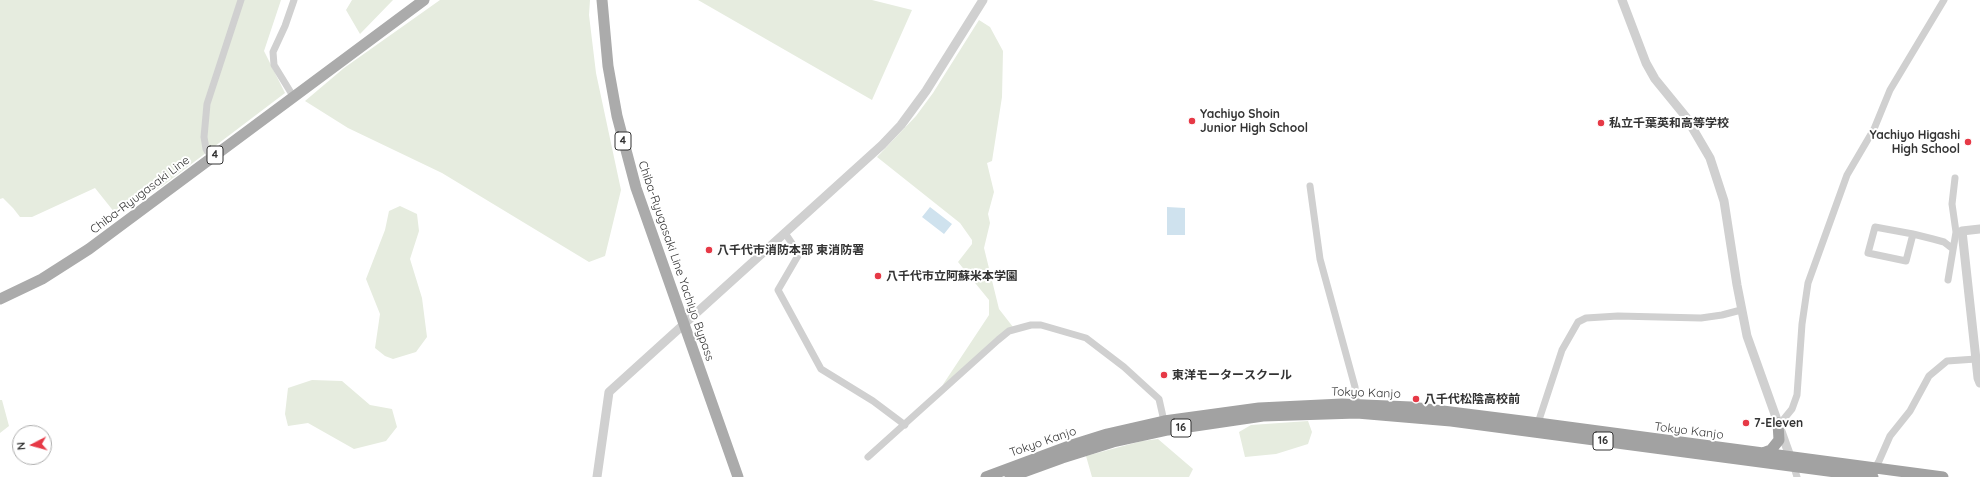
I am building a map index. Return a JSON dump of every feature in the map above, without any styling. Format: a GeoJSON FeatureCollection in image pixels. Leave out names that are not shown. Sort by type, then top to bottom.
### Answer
{"type":"FeatureCollection","features":[{"type":"Feature","properties":{"kind":"highway","name":"Tokyo Kanjo"},"geometry":{"type":"LineString","coordinates":[[986,477],[1032,459],[1086,441],[1164,421],[1274,406],[1357,409],[1412,417],[1536,427],[1790,456],[1872,474]]}},
{"type":"Feature","properties":{"kind":"highway","name":"Tokyo Kanjo"},"geometry":{"type":"LineString","coordinates":[[1010,477],[1062,458],[1113,442],[1168,430],[1263,416],[1357,409]]}},
{"type":"Feature","properties":{"kind":"highway"},"geometry":{"type":"LineString","coordinates":[[1763,453],[1771,450],[1779,440],[1778,423]]}},
{"type":"Feature","properties":{"kind":"highway","name":"Tokyo Kanjo"},"geometry":{"type":"LineString","coordinates":[[1536,427],[1796,472],[1943,477]]}},
{"type":"Feature","properties":{"kind":"main road","name":"Chiba-Ryugasaki Line"},"geometry":{"type":"LineString","coordinates":[[0,299],[42,279],[89,249],[424,0]]}},
{"type":"Feature","properties":{"kind":"main road","name":"Chiba-Ryugasaki Line Yachiyo Bypass"},"geometry":{"type":"LineString","coordinates":[[602,0],[608,66],[625,148],[636,188],[683,325],[738,477]]}},
{"type":"Feature","properties":{"kind":"street"},"geometry":{"type":"LineString","coordinates":[[212,158],[206,150],[204,137],[207,104],[241,0]]}},
{"type":"Feature","properties":{"kind":"street"},"geometry":{"type":"LineString","coordinates":[[293,96],[274,65],[273,52],[285,26],[294,0]]}},
{"type":"Feature","properties":{"kind":"street"},"geometry":{"type":"LineString","coordinates":[[597,477],[609,392],[882,145],[901,125],[926,91],[983,0]]}},
{"type":"Feature","properties":{"kind":"street"},"geometry":{"type":"LineString","coordinates":[[1622,0],[1646,63],[1655,79],[1686,117],[1710,158],[1724,201],[1741,310],[1747,336],[1796,472]]}},
{"type":"Feature","properties":{"kind":"street"},"geometry":{"type":"LineString","coordinates":[[1778,423],[1783,420],[1792,409],[1797,395],[1802,324],[1808,283],[1847,175],[1874,129],[1890,90],[1944,0]]}},
{"type":"Feature","properties":{"kind":"street"},"geometry":{"type":"LineString","coordinates":[[1955,178],[1952,204],[1959,231],[1980,382]]}},
{"type":"Feature","properties":{"kind":"street"},"geometry":{"type":"LineString","coordinates":[[1310,186],[1320,259],[1355,387],[1357,409]]}},
{"type":"Feature","properties":{"kind":"street"},"geometry":{"type":"LineString","coordinates":[[1913,234],[1906,262],[1868,253],[1874,227],[1913,234],[1933,238],[1944,242],[1953,249]]}},
{"type":"Feature","properties":{"kind":"street"},"geometry":{"type":"LineString","coordinates":[[1959,231],[1980,230]]}},
{"type":"Feature","properties":{"kind":"street"},"geometry":{"type":"LineString","coordinates":[[1948,280],[1953,249],[1959,231]]}},
{"type":"Feature","properties":{"kind":"street"},"geometry":{"type":"LineString","coordinates":[[785,234],[799,254],[778,290],[821,369],[873,401],[905,425]]}},
{"type":"Feature","properties":{"kind":"street"},"geometry":{"type":"LineString","coordinates":[[1536,427],[1562,350],[1578,322],[1586,318],[1618,316],[1701,318],[1741,310]]}},
{"type":"Feature","properties":{"kind":"street"},"geometry":{"type":"LineString","coordinates":[[868,457],[1009,331],[1031,325],[1040,325],[1086,338],[1124,366],[1159,399],[1164,421]]}},
{"type":"Feature","properties":{"kind":"street"},"geometry":{"type":"LineString","coordinates":[[1872,474],[1890,436],[1910,411],[1929,376],[1947,361],[1976,359]]}},
{"type":"Feature","properties":{"kind":"shaded area"},"geometry":{"type":"Polygon","coordinates":[[[0,0],[281,0],[264,51],[285,93],[161,187],[115,213],[95,188],[32,217],[20,217],[3,198],[0,199],[0,0]]]}},
{"type":"Feature","properties":{"kind":"shaded area"},"geometry":{"type":"Polygon","coordinates":[[[352,0],[393,0],[360,34],[346,10],[352,0]]]}},
{"type":"Feature","properties":{"kind":"shaded area"},"geometry":{"type":"Polygon","coordinates":[[[440,0],[590,0],[589,15],[596,73],[621,190],[605,256],[589,262],[442,173],[348,128],[305,101],[344,68],[440,0]]]}},
{"type":"Feature","properties":{"kind":"shaded area"},"geometry":{"type":"Polygon","coordinates":[[[698,0],[872,0],[912,10],[872,100],[698,0]]]}},
{"type":"Feature","properties":{"kind":"shaded area"},"geometry":{"type":"Polygon","coordinates":[[[979,20],[990,27],[1003,51],[1002,97],[992,161],[987,163],[994,192],[988,214],[990,223],[984,248],[999,309],[1013,327],[942,386],[989,315],[989,300],[958,262],[972,244],[972,240],[960,223],[877,157],[916,116],[933,93],[979,20]]]}},
{"type":"Feature","properties":{"kind":"shaded area"},"geometry":{"type":"Polygon","coordinates":[[[400,206],[417,214],[419,231],[410,259],[422,298],[427,337],[416,352],[393,359],[385,356],[375,348],[380,314],[366,279],[385,230],[389,211],[400,206]]]}},
{"type":"Feature","properties":{"kind":"shaded area"},"geometry":{"type":"Polygon","coordinates":[[[312,380],[342,381],[370,405],[392,409],[397,427],[386,441],[354,449],[308,423],[288,426],[285,414],[288,388],[312,380]]]}},
{"type":"Feature","properties":{"kind":"shaded area"},"geometry":{"type":"Polygon","coordinates":[[[0,400],[2,400],[9,426],[0,433],[0,400]]]}},
{"type":"Feature","properties":{"kind":"shaded area"},"geometry":{"type":"Polygon","coordinates":[[[1308,421],[1312,432],[1308,444],[1276,454],[1245,457],[1239,432],[1251,425],[1308,421]]]}},
{"type":"Feature","properties":{"kind":"shaded area"},"geometry":{"type":"Polygon","coordinates":[[[1158,439],[1193,469],[1189,477],[1092,477],[1086,456],[1142,441],[1158,439]]]}},
{"type":"Feature","properties":{"kind":"water"},"geometry":{"type":"Polygon","coordinates":[[[930,207],[952,224],[944,234],[922,217],[930,207]]]}},
{"type":"Feature","properties":{"kind":"water"},"geometry":{"type":"Polygon","coordinates":[[[1167,207],[1185,208],[1185,235],[1167,235],[1167,207]]]}},
{"type":"Feature","properties":{"kind":"place","name":"Yachiyo Shoin Junior High School"},"geometry":{"type":"Point","coordinates":[1192,121]}},
{"type":"Feature","properties":{"kind":"place","name":"私立千葉英和高等学校"},"geometry":{"type":"Point","coordinates":[1601,123]}},
{"type":"Feature","properties":{"kind":"place","name":"Yachiyo Higashi High School"},"geometry":{"type":"Point","coordinates":[1968,142]}},
{"type":"Feature","properties":{"kind":"place","name":"八千代市消防本部 東消防署"},"geometry":{"type":"Point","coordinates":[709,250]}},
{"type":"Feature","properties":{"kind":"place","name":"八千代市立阿蘇米本学園"},"geometry":{"type":"Point","coordinates":[878,276]}},
{"type":"Feature","properties":{"kind":"place","name":"東洋モータースクール"},"geometry":{"type":"Point","coordinates":[1164,375]}},
{"type":"Feature","properties":{"kind":"place","name":"八千代松陰高校前"},"geometry":{"type":"Point","coordinates":[1416,399]}},
{"type":"Feature","properties":{"kind":"place","name":"7-Eleven"},"geometry":{"type":"Point","coordinates":[1746,423]}}]}
